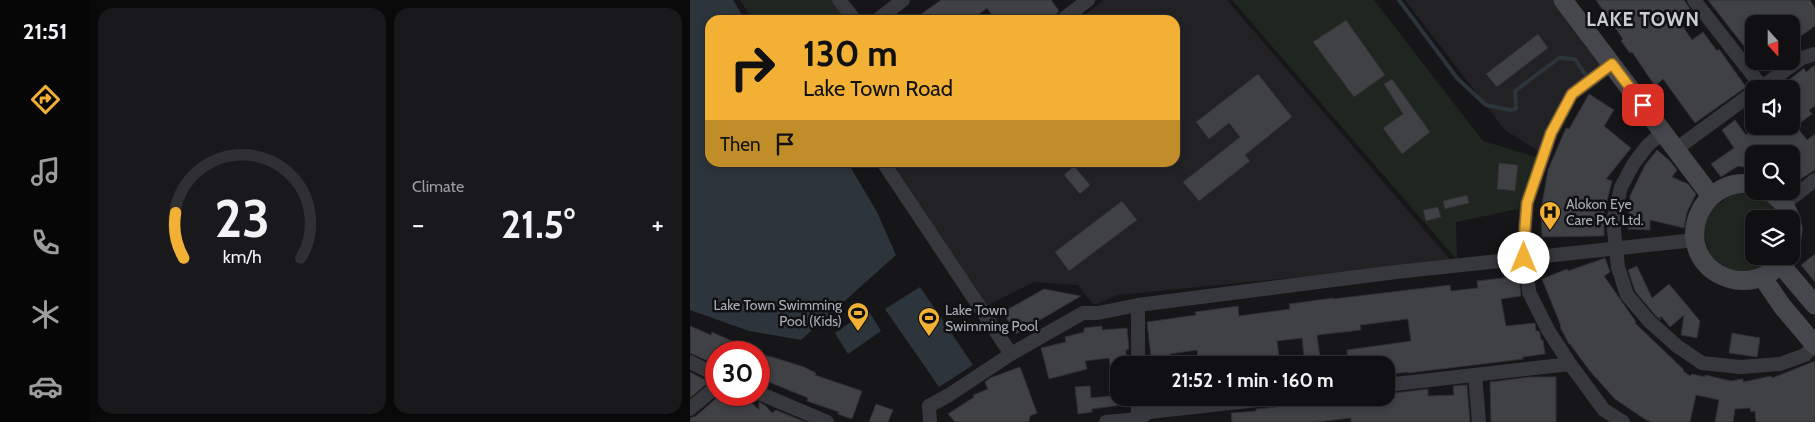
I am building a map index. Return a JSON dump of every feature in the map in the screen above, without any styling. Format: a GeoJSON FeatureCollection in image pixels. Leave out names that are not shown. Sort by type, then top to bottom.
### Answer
{"type":"FeatureCollection","features":[{"type":"Feature","properties":{"kind":"street"},"geometry":{"type":"LineString","coordinates":[[839,0],[851,15]]}},
{"type":"Feature","properties":{"kind":"street"},"geometry":{"type":"LineString","coordinates":[[884,15],[903,0]]}},
{"type":"Feature","properties":{"kind":"street"},"geometry":{"type":"LineString","coordinates":[[1068,15],[1088,0]]}},
{"type":"Feature","properties":{"kind":"street"},"geometry":{"type":"LineString","coordinates":[[1563,0],[1711,196]]}},
{"type":"Feature","properties":{"kind":"street"},"geometry":{"type":"LineString","coordinates":[[1696,1],[1752,80]]}},
{"type":"Feature","properties":{"kind":"street"},"geometry":{"type":"LineString","coordinates":[[1771,80],[1802,58],[1815,54]]}},
{"type":"Feature","properties":{"kind":"street"},"geometry":{"type":"LineString","coordinates":[[1612,64],[1572,94],[1551,133],[1527,203],[1524,258],[1529,292],[1548,330],[1604,410],[1623,422]]}},
{"type":"Feature","properties":{"kind":"street"},"geometry":{"type":"LineString","coordinates":[[1676,149],[1745,99]]}},
{"type":"Feature","properties":{"kind":"street"},"geometry":{"type":"LineString","coordinates":[[1663,132],[1648,145],[1634,163],[1621,186],[1613,221],[1618,267],[1627,295],[1656,328],[1677,346],[1702,362],[1741,367],[1780,364],[1805,355],[1815,345],[1782,306],[1763,278]]}},
{"type":"Feature","properties":{"kind":"street"},"geometry":{"type":"LineString","coordinates":[[886,167],[1011,354]]}},
{"type":"Feature","properties":{"kind":"street"},"geometry":{"type":"LineString","coordinates":[[1792,210],[1815,180]]}},
{"type":"Feature","properties":{"kind":"street"},"geometry":{"type":"LineString","coordinates":[[1745,184],[1736,184],[1723,188],[1711,196],[1701,208],[1695,224],[1695,240],[1701,257],[1712,271],[1728,279],[1746,282],[1763,278],[1780,265]]}},
{"type":"Feature","properties":{"kind":"street"},"geometry":{"type":"LineString","coordinates":[[1777,200],[1786,210]]}},
{"type":"Feature","properties":{"kind":"street"},"geometry":{"type":"LineString","coordinates":[[930,422],[929,406],[1011,354],[1083,313],[1098,313],[1138,305],[1396,272],[1695,240]]}},
{"type":"Feature","properties":{"kind":"street"},"geometry":{"type":"LineString","coordinates":[[1787,265],[1815,305]]}},
{"type":"Feature","properties":{"kind":"street"},"geometry":{"type":"LineString","coordinates":[[1138,305],[1138,356]]}},
{"type":"Feature","properties":{"kind":"street"},"geometry":{"type":"LineString","coordinates":[[690,362],[705,370]]}},
{"type":"Feature","properties":{"kind":"street"},"geometry":{"type":"LineString","coordinates":[[1395,384],[1570,364]]}},
{"type":"Feature","properties":{"kind":"street"},"geometry":{"type":"LineString","coordinates":[[1475,375],[1479,422]]}},
{"type":"Feature","properties":{"kind":"street"},"geometry":{"type":"LineString","coordinates":[[690,409],[705,396]]}},
{"type":"Feature","properties":{"kind":"street"},"geometry":{"type":"LineString","coordinates":[[770,398],[820,421]]}},
{"type":"Feature","properties":{"kind":"street"},"geometry":{"type":"LineString","coordinates":[[1138,406],[1138,420]]}},
{"type":"Feature","properties":{"kind":"street"},"geometry":{"type":"LineString","coordinates":[[1106,422],[1138,420],[1149,412],[1203,406]]}},
{"type":"Feature","properties":{"kind":"shaded area"},"geometry":{"type":"Polygon","coordinates":[[[690,0],[733,0],[742,15],[705,15],[705,167],[850,167],[877,212],[896,255],[801,340],[749,331],[690,310],[690,0]]]}},
{"type":"Feature","properties":{"kind":"shaded area"},"geometry":{"type":"Polygon","coordinates":[[[740,0],[832,0],[844,15],[750,15],[740,0]]]}},
{"type":"Feature","properties":{"kind":"shaded area"},"geometry":{"type":"Polygon","coordinates":[[[1104,0],[1227,0],[1452,262],[1118,295],[1094,305],[1078,285],[1034,282],[986,306],[895,167],[1180,167],[1180,15],[1084,15],[1104,0]]]}},
{"type":"Feature","properties":{"kind":"shaded area"},"geometry":{"type":"Polygon","coordinates":[[[1232,0],[1374,0],[1483,141],[1536,157],[1518,209],[1456,222],[1457,260],[1232,0]]]}},
{"type":"Feature","properties":{"kind":"shaded area"},"geometry":{"type":"Polygon","coordinates":[[[1405,0],[1554,0],[1603,64],[1538,151],[1505,130],[1405,0]]]}},
{"type":"Feature","properties":{"kind":"shaded area"},"geometry":{"type":"Polygon","coordinates":[[[1745,193],[1745,200],[1765,200],[1778,210],[1745,210],[1745,265],[1772,265],[1769,268],[1735,274],[1710,255],[1704,235],[1703,216],[1732,194],[1745,193]]]}},
{"type":"Feature","properties":{"kind":"shaded area","name":"Lake Town Swimming Pool"},"geometry":{"type":"Polygon","coordinates":[[[920,287],[973,365],[939,387],[885,309],[920,287]]]}},
{"type":"Feature","properties":{"kind":"shaded area","name":"Lake Town Swimming Pool (Kids)"},"geometry":{"type":"Polygon","coordinates":[[[868,310],[881,331],[848,354],[835,333],[868,310]]]}},
{"type":"Feature","properties":{"kind":"building"},"geometry":{"type":"Polygon","coordinates":[[[941,0],[1051,0],[1059,11],[1055,15],[992,15],[987,8],[978,15],[920,15],[941,0]]]}},
{"type":"Feature","properties":{"kind":"building"},"geometry":{"type":"Polygon","coordinates":[[[1596,0],[1684,0],[1690,9],[1677,18],[1692,40],[1703,32],[1717,51],[1719,49],[1745,88],[1695,123],[1663,79],[1655,86],[1632,52],[1630,53],[1621,41],[1623,39],[1596,0]]]}},
{"type":"Feature","properties":{"kind":"building"},"geometry":{"type":"Polygon","coordinates":[[[1708,0],[1810,0],[1815,8],[1815,26],[1800,37],[1800,15],[1745,15],[1745,47],[1708,0]]]}},
{"type":"Feature","properties":{"kind":"building"},"geometry":{"type":"Polygon","coordinates":[[[1346,20],[1385,75],[1354,97],[1313,42],[1346,20]]]}},
{"type":"Feature","properties":{"kind":"building"},"geometry":{"type":"Polygon","coordinates":[[[1538,34],[1548,48],[1497,87],[1486,74],[1538,34]]]}},
{"type":"Feature","properties":{"kind":"building"},"geometry":{"type":"Polygon","coordinates":[[[1815,65],[1815,106],[1809,110],[1812,114],[1800,123],[1800,80],[1789,80],[1804,68],[1806,72],[1815,65]]]}},
{"type":"Feature","properties":{"kind":"building"},"geometry":{"type":"Polygon","coordinates":[[[1258,74],[1292,117],[1245,155],[1250,161],[1199,201],[1183,182],[1240,137],[1229,123],[1209,139],[1196,122],[1258,74]]]}},
{"type":"Feature","properties":{"kind":"building"},"geometry":{"type":"Polygon","coordinates":[[[1392,79],[1430,132],[1402,154],[1383,128],[1403,114],[1384,84],[1392,79]]]}},
{"type":"Feature","properties":{"kind":"building"},"geometry":{"type":"Polygon","coordinates":[[[1589,94],[1614,110],[1604,126],[1631,148],[1606,179],[1612,181],[1607,201],[1604,200],[1604,236],[1542,237],[1541,210],[1548,170],[1566,128],[1569,129],[1589,94]]]}},
{"type":"Feature","properties":{"kind":"building"},"geometry":{"type":"Polygon","coordinates":[[[1735,120],[1745,135],[1800,135],[1800,131],[1807,140],[1815,134],[1815,170],[1800,179],[1800,145],[1745,145],[1745,167],[1738,166],[1721,177],[1711,164],[1734,148],[1722,130],[1735,120]]]}},
{"type":"Feature","properties":{"kind":"building"},"geometry":{"type":"Polygon","coordinates":[[[1657,150],[1677,170],[1672,177],[1688,184],[1696,194],[1687,212],[1684,228],[1650,220],[1650,230],[1628,229],[1630,196],[1645,165],[1657,150]]]}},
{"type":"Feature","properties":{"kind":"building"},"geometry":{"type":"Polygon","coordinates":[[[1499,163],[1518,165],[1515,191],[1497,189],[1499,163]]]}},
{"type":"Feature","properties":{"kind":"building"},"geometry":{"type":"Polygon","coordinates":[[[1075,167],[1090,185],[1080,194],[1064,175],[1075,167]]]}},
{"type":"Feature","properties":{"kind":"building"},"geometry":{"type":"Polygon","coordinates":[[[1467,195],[1469,203],[1445,209],[1443,201],[1467,195]]]}},
{"type":"Feature","properties":{"kind":"building"},"geometry":{"type":"Polygon","coordinates":[[[1122,201],[1137,220],[1069,271],[1055,252],[1122,201]]]}},
{"type":"Feature","properties":{"kind":"building"},"geometry":{"type":"Polygon","coordinates":[[[1438,207],[1441,217],[1426,221],[1423,210],[1438,207]]]}},
{"type":"Feature","properties":{"kind":"building"},"geometry":{"type":"Polygon","coordinates":[[[1815,254],[1815,282],[1801,265],[1815,254]]]}},
{"type":"Feature","properties":{"kind":"building"},"geometry":{"type":"Polygon","coordinates":[[[1605,258],[1610,272],[1604,276],[1635,323],[1690,376],[1692,374],[1705,377],[1705,375],[1731,381],[1743,379],[1743,382],[1771,376],[1772,378],[1815,361],[1815,422],[1756,422],[1755,411],[1751,412],[1750,408],[1735,409],[1733,422],[1715,422],[1719,400],[1696,395],[1690,422],[1652,422],[1615,399],[1569,344],[1560,327],[1542,279],[1567,269],[1568,271],[1605,258]]]}},
{"type":"Feature","properties":{"kind":"building"},"geometry":{"type":"Polygon","coordinates":[[[1637,266],[1652,298],[1669,284],[1700,321],[1697,338],[1681,335],[1684,315],[1670,327],[1661,316],[1661,320],[1655,315],[1635,291],[1628,270],[1637,266]]]}},
{"type":"Feature","properties":{"kind":"building"},"geometry":{"type":"Polygon","coordinates":[[[1519,276],[1521,296],[1501,299],[1506,326],[1535,323],[1536,331],[1539,331],[1541,340],[1543,340],[1545,354],[1523,357],[1523,359],[1395,373],[1395,356],[1347,356],[1347,350],[1411,341],[1408,319],[1360,325],[1361,330],[1317,335],[1320,356],[1304,356],[1302,338],[1277,341],[1279,356],[1198,356],[1197,350],[1170,354],[1170,356],[1151,356],[1147,322],[1196,315],[1195,312],[1238,306],[1239,316],[1290,309],[1289,304],[1333,298],[1450,285],[1451,291],[1478,288],[1477,281],[1519,276]]]}},
{"type":"Feature","properties":{"kind":"building"},"geometry":{"type":"Polygon","coordinates":[[[1044,289],[1081,296],[1016,334],[1003,312],[1044,289]]]}},
{"type":"Feature","properties":{"kind":"building"},"geometry":{"type":"Polygon","coordinates":[[[690,326],[711,335],[712,332],[732,341],[705,341],[705,360],[690,353],[690,326]]]}},
{"type":"Feature","properties":{"kind":"building"},"geometry":{"type":"Polygon","coordinates":[[[1102,326],[1102,330],[1127,328],[1129,349],[1126,350],[1126,356],[1110,356],[1110,366],[1109,358],[1085,361],[1087,369],[1049,379],[1041,348],[1066,342],[1065,337],[1084,332],[1084,328],[1102,326]]]}},
{"type":"Feature","properties":{"kind":"building"},"geometry":{"type":"Polygon","coordinates":[[[1732,333],[1760,338],[1757,357],[1729,353],[1732,333]]]}},
{"type":"Feature","properties":{"kind":"building"},"geometry":{"type":"Polygon","coordinates":[[[770,356],[804,367],[816,373],[815,375],[862,391],[852,419],[838,414],[839,412],[807,401],[808,398],[770,382],[770,356]]]}},
{"type":"Feature","properties":{"kind":"building"},"geometry":{"type":"Polygon","coordinates":[[[1020,367],[1037,413],[1030,416],[1029,422],[955,422],[948,414],[974,397],[973,395],[988,389],[985,382],[990,378],[1020,367]]]}},
{"type":"Feature","properties":{"kind":"building"},"geometry":{"type":"Polygon","coordinates":[[[690,372],[705,380],[705,385],[690,398],[690,372]]]}},
{"type":"Feature","properties":{"kind":"building"},"geometry":{"type":"Polygon","coordinates":[[[1530,377],[1556,377],[1556,422],[1491,422],[1490,382],[1530,377]]]}},
{"type":"Feature","properties":{"kind":"building"},"geometry":{"type":"Polygon","coordinates":[[[1467,385],[1470,422],[1351,422],[1351,418],[1317,422],[1232,422],[1231,413],[1256,411],[1256,409],[1280,406],[1395,406],[1395,393],[1428,389],[1428,396],[1454,395],[1453,386],[1467,385]]]}},
{"type":"Feature","properties":{"kind":"building"},"geometry":{"type":"Polygon","coordinates":[[[1090,386],[1091,398],[1110,396],[1110,406],[1114,406],[1092,409],[1092,412],[1078,414],[1075,387],[1090,386]]]}},
{"type":"Feature","properties":{"kind":"building"},"geometry":{"type":"Polygon","coordinates":[[[876,404],[893,410],[888,422],[869,422],[876,404]]]}},
{"type":"Feature","properties":{"kind":"building"},"geometry":{"type":"Polygon","coordinates":[[[707,406],[755,406],[759,410],[759,406],[766,406],[772,413],[776,410],[805,422],[690,422],[690,418],[696,416],[707,406]]]}},
{"type":"Feature","properties":{"kind":"waterway"},"geometry":{"type":"LineString","coordinates":[[1399,0],[1457,78],[1486,105],[1510,110],[1516,109],[1515,91],[1559,58],[1575,59],[1585,74]]}},
{"type":"Feature","properties":{"kind":"place","name":"Alokon Eye Care Pvt. Ltd."},"geometry":{"type":"Point","coordinates":[1550,231]}},
{"type":"Feature","properties":{"kind":"place","name":"Lake Town Swimming Pool (Kids)"},"geometry":{"type":"Point","coordinates":[858,332]}},
{"type":"Feature","properties":{"kind":"place","name":"Lake Town Swimming Pool"},"geometry":{"type":"Point","coordinates":[929,337]}},
{"type":"Feature","properties":{"kind":"district","name":"LAKE TOWN"},"geometry":{"type":"Point","coordinates":[1643,19]}},
{"type":"Feature","properties":{"kind":"route"},"geometry":{"type":"LineString","coordinates":[[1524,258],[1527,203],[1551,133],[1572,94],[1612,64],[1643,105]]}}]}
